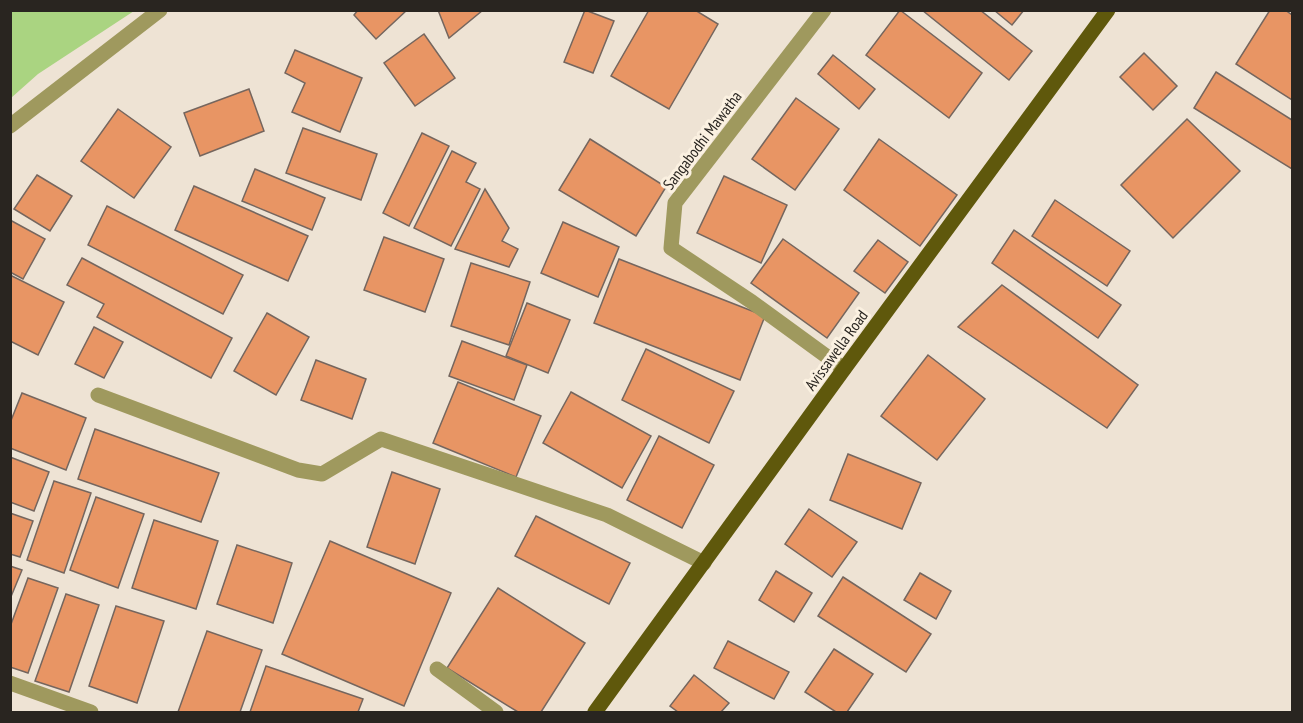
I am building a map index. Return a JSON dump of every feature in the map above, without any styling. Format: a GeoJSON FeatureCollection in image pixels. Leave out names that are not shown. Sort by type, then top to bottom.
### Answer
{"type":"FeatureCollection","features":[{"type":"Feature","properties":{"kind":"main road","name":"Avissawella Road"},"geometry":{"type":"LineString","coordinates":[[595,712],[1108,10]]}},
{"type":"Feature","properties":{"kind":"street"},"geometry":{"type":"LineString","coordinates":[[10,126],[160,10]]}},
{"type":"Feature","properties":{"kind":"street","name":"Sangabodhi Mawatha"},"geometry":{"type":"LineString","coordinates":[[824,10],[675,203],[671,248],[752,302],[844,369]]}},
{"type":"Feature","properties":{"kind":"street"},"geometry":{"type":"LineString","coordinates":[[98,395],[298,470],[322,474],[381,439],[607,515],[704,563]]}},
{"type":"Feature","properties":{"kind":"street"},"geometry":{"type":"LineString","coordinates":[[437,669],[496,712]]}},
{"type":"Feature","properties":{"kind":"street"},"geometry":{"type":"LineString","coordinates":[[10,683],[91,712]]}},
{"type":"Feature","properties":{"kind":"shaded area"},"geometry":{"type":"Polygon","coordinates":[[[11,10],[134,11],[38,74],[11,98],[11,10]]]}},
{"type":"Feature","properties":{"kind":"building"},"geometry":{"type":"Polygon","coordinates":[[[358,10],[407,10],[376,39],[354,15],[358,10]]]}},
{"type":"Feature","properties":{"kind":"building"},"geometry":{"type":"Polygon","coordinates":[[[438,10],[483,10],[449,38],[438,10]]]}},
{"type":"Feature","properties":{"kind":"building"},"geometry":{"type":"Polygon","coordinates":[[[585,10],[614,21],[593,73],[564,62],[585,10]]]}},
{"type":"Feature","properties":{"kind":"building"},"geometry":{"type":"Polygon","coordinates":[[[649,10],[695,10],[718,24],[669,109],[611,76],[649,10]]]}},
{"type":"Feature","properties":{"kind":"building"},"geometry":{"type":"Polygon","coordinates":[[[900,10],[982,73],[949,118],[866,55],[900,10]]]}},
{"type":"Feature","properties":{"kind":"building"},"geometry":{"type":"Polygon","coordinates":[[[922,10],[980,10],[1032,51],[1009,80],[922,10]]]}},
{"type":"Feature","properties":{"kind":"building"},"geometry":{"type":"Polygon","coordinates":[[[994,10],[1024,10],[1012,25],[994,10]]]}},
{"type":"Feature","properties":{"kind":"building"},"geometry":{"type":"Polygon","coordinates":[[[1270,10],[1285,10],[1292,15],[1292,100],[1236,64],[1270,10]]]}},
{"type":"Feature","properties":{"kind":"building"},"geometry":{"type":"Polygon","coordinates":[[[424,34],[455,78],[415,106],[384,63],[424,34]]]}},
{"type":"Feature","properties":{"kind":"building"},"geometry":{"type":"Polygon","coordinates":[[[295,50],[362,78],[340,132],[292,112],[305,83],[285,73],[295,50]]]}},
{"type":"Feature","properties":{"kind":"building"},"geometry":{"type":"Polygon","coordinates":[[[1144,53],[1177,86],[1153,110],[1120,77],[1144,53]]]}},
{"type":"Feature","properties":{"kind":"building"},"geometry":{"type":"Polygon","coordinates":[[[833,55],[875,89],[859,109],[818,74],[833,55]]]}},
{"type":"Feature","properties":{"kind":"building"},"geometry":{"type":"Polygon","coordinates":[[[1216,72],[1292,120],[1292,169],[1194,108],[1216,72]]]}},
{"type":"Feature","properties":{"kind":"building"},"geometry":{"type":"Polygon","coordinates":[[[249,89],[264,131],[200,156],[184,113],[249,89]]]}},
{"type":"Feature","properties":{"kind":"building"},"geometry":{"type":"Polygon","coordinates":[[[796,98],[839,129],[795,190],[752,159],[796,98]]]}},
{"type":"Feature","properties":{"kind":"building"},"geometry":{"type":"Polygon","coordinates":[[[118,109],[171,147],[134,198],[81,161],[118,109]]]}},
{"type":"Feature","properties":{"kind":"building"},"geometry":{"type":"Polygon","coordinates":[[[1187,119],[1240,171],[1173,238],[1121,185],[1187,119]]]}},
{"type":"Feature","properties":{"kind":"building"},"geometry":{"type":"Polygon","coordinates":[[[303,128],[377,154],[361,200],[286,173],[303,128]]]}},
{"type":"Feature","properties":{"kind":"building"},"geometry":{"type":"Polygon","coordinates":[[[422,133],[449,146],[409,226],[383,213],[422,133]]]}},
{"type":"Feature","properties":{"kind":"building"},"geometry":{"type":"Polygon","coordinates":[[[590,139],[666,187],[636,236],[559,190],[590,139]]]}},
{"type":"Feature","properties":{"kind":"building"},"geometry":{"type":"Polygon","coordinates":[[[879,139],[957,195],[920,246],[844,190],[879,139]]]}},
{"type":"Feature","properties":{"kind":"building"},"geometry":{"type":"Polygon","coordinates":[[[452,151],[476,163],[466,182],[480,189],[451,246],[414,228],[452,151]]]}},
{"type":"Feature","properties":{"kind":"building"},"geometry":{"type":"Polygon","coordinates":[[[255,169],[325,198],[312,230],[242,201],[255,169]]]}},
{"type":"Feature","properties":{"kind":"building"},"geometry":{"type":"Polygon","coordinates":[[[37,175],[72,196],[50,231],[14,209],[37,175]]]}},
{"type":"Feature","properties":{"kind":"building"},"geometry":{"type":"Polygon","coordinates":[[[724,176],[787,205],[761,263],[697,233],[724,176]]]}},
{"type":"Feature","properties":{"kind":"building"},"geometry":{"type":"Polygon","coordinates":[[[194,186],[308,236],[288,281],[175,230],[194,186]]]}},
{"type":"Feature","properties":{"kind":"building"},"geometry":{"type":"Polygon","coordinates":[[[485,189],[509,228],[502,241],[518,249],[509,267],[455,249],[485,189]]]}},
{"type":"Feature","properties":{"kind":"building"},"geometry":{"type":"Polygon","coordinates":[[[1055,200],[1130,251],[1107,286],[1032,236],[1055,200]]]}},
{"type":"Feature","properties":{"kind":"building"},"geometry":{"type":"Polygon","coordinates":[[[107,206],[243,275],[223,314],[88,245],[107,206]]]}},
{"type":"Feature","properties":{"kind":"building"},"geometry":{"type":"Polygon","coordinates":[[[10,220],[45,239],[23,279],[10,272],[10,220]]]}},
{"type":"Feature","properties":{"kind":"building"},"geometry":{"type":"Polygon","coordinates":[[[563,222],[619,247],[598,297],[541,273],[563,222]]]}},
{"type":"Feature","properties":{"kind":"building"},"geometry":{"type":"Polygon","coordinates":[[[1014,230],[1121,305],[1098,338],[992,263],[1014,230]]]}},
{"type":"Feature","properties":{"kind":"building"},"geometry":{"type":"Polygon","coordinates":[[[384,237],[444,259],[425,312],[364,290],[384,237]]]}},
{"type":"Feature","properties":{"kind":"building"},"geometry":{"type":"Polygon","coordinates":[[[783,239],[859,293],[827,338],[751,283],[783,239]]]}},
{"type":"Feature","properties":{"kind":"building"},"geometry":{"type":"Polygon","coordinates":[[[878,240],[908,262],[885,293],[854,271],[878,240]]]}},
{"type":"Feature","properties":{"kind":"building"},"geometry":{"type":"Polygon","coordinates":[[[82,258],[232,338],[211,378],[97,317],[104,304],[67,285],[82,258]]]}},
{"type":"Feature","properties":{"kind":"building"},"geometry":{"type":"Polygon","coordinates":[[[619,259],[765,316],[740,380],[594,323],[619,259]]]}},
{"type":"Feature","properties":{"kind":"building"},"geometry":{"type":"Polygon","coordinates":[[[471,263],[530,282],[509,345],[451,326],[471,263]]]}},
{"type":"Feature","properties":{"kind":"building"},"geometry":{"type":"Polygon","coordinates":[[[10,275],[64,302],[38,355],[10,341],[10,275]]]}},
{"type":"Feature","properties":{"kind":"building"},"geometry":{"type":"Polygon","coordinates":[[[1002,285],[1138,385],[1107,428],[958,327],[1002,285]]]}},
{"type":"Feature","properties":{"kind":"building"},"geometry":{"type":"Polygon","coordinates":[[[527,303],[570,320],[548,373],[506,356],[527,303]]]}},
{"type":"Feature","properties":{"kind":"building"},"geometry":{"type":"Polygon","coordinates":[[[267,313],[309,337],[276,395],[234,371],[267,313]]]}},
{"type":"Feature","properties":{"kind":"building"},"geometry":{"type":"Polygon","coordinates":[[[94,327],[123,342],[104,378],[75,364],[94,327]]]}},
{"type":"Feature","properties":{"kind":"building"},"geometry":{"type":"Polygon","coordinates":[[[462,341],[527,365],[514,400],[449,376],[462,341]]]}},
{"type":"Feature","properties":{"kind":"building"},"geometry":{"type":"Polygon","coordinates":[[[646,349],[734,391],[709,443],[622,400],[646,349]]]}},
{"type":"Feature","properties":{"kind":"building"},"geometry":{"type":"Polygon","coordinates":[[[928,355],[985,399],[937,460],[881,416],[928,355]]]}},
{"type":"Feature","properties":{"kind":"building"},"geometry":{"type":"Polygon","coordinates":[[[316,360],[366,379],[352,419],[301,400],[316,360]]]}},
{"type":"Feature","properties":{"kind":"building"},"geometry":{"type":"Polygon","coordinates":[[[458,382],[541,416],[516,477],[433,443],[458,382]]]}},
{"type":"Feature","properties":{"kind":"building"},"geometry":{"type":"Polygon","coordinates":[[[571,392],[651,436],[622,488],[543,443],[571,392]]]}},
{"type":"Feature","properties":{"kind":"building"},"geometry":{"type":"Polygon","coordinates":[[[22,393],[86,418],[66,470],[10,448],[10,423],[22,393]]]}},
{"type":"Feature","properties":{"kind":"building"},"geometry":{"type":"Polygon","coordinates":[[[95,429],[219,473],[201,522],[78,479],[95,429]]]}},
{"type":"Feature","properties":{"kind":"building"},"geometry":{"type":"Polygon","coordinates":[[[659,436],[714,465],[682,528],[627,500],[659,436]]]}},
{"type":"Feature","properties":{"kind":"building"},"geometry":{"type":"Polygon","coordinates":[[[848,454],[921,483],[902,529],[830,500],[848,454]]]}},
{"type":"Feature","properties":{"kind":"building"},"geometry":{"type":"Polygon","coordinates":[[[10,457],[49,472],[34,511],[10,502],[10,457]]]}},
{"type":"Feature","properties":{"kind":"building"},"geometry":{"type":"Polygon","coordinates":[[[392,472],[440,489],[415,564],[367,547],[392,472]]]}},
{"type":"Feature","properties":{"kind":"building"},"geometry":{"type":"Polygon","coordinates":[[[54,481],[91,493],[64,573],[27,560],[54,481]]]}},
{"type":"Feature","properties":{"kind":"building"},"geometry":{"type":"Polygon","coordinates":[[[96,497],[144,514],[118,588],[70,570],[96,497]]]}},
{"type":"Feature","properties":{"kind":"building"},"geometry":{"type":"Polygon","coordinates":[[[809,509],[857,542],[832,577],[785,544],[809,509]]]}},
{"type":"Feature","properties":{"kind":"building"},"geometry":{"type":"Polygon","coordinates":[[[10,513],[33,521],[20,557],[10,554],[10,513]]]}},
{"type":"Feature","properties":{"kind":"building"},"geometry":{"type":"Polygon","coordinates":[[[536,516],[630,563],[609,604],[515,556],[536,516]]]}},
{"type":"Feature","properties":{"kind":"building"},"geometry":{"type":"Polygon","coordinates":[[[154,520],[218,541],[196,609],[132,588],[154,520]]]}},
{"type":"Feature","properties":{"kind":"building"},"geometry":{"type":"Polygon","coordinates":[[[330,541],[451,593],[404,706],[282,654],[330,541]]]}},
{"type":"Feature","properties":{"kind":"building"},"geometry":{"type":"Polygon","coordinates":[[[237,545],[292,563],[273,623],[217,604],[237,545]]]}},
{"type":"Feature","properties":{"kind":"building"},"geometry":{"type":"Polygon","coordinates":[[[10,566],[22,570],[10,599],[10,566]]]}},
{"type":"Feature","properties":{"kind":"building"},"geometry":{"type":"Polygon","coordinates":[[[776,571],[812,593],[794,622],[759,600],[776,571]]]}},
{"type":"Feature","properties":{"kind":"building"},"geometry":{"type":"Polygon","coordinates":[[[920,573],[951,591],[936,619],[904,600],[920,573]]]}},
{"type":"Feature","properties":{"kind":"building"},"geometry":{"type":"Polygon","coordinates":[[[843,577],[931,634],[906,672],[818,616],[843,577]]]}},
{"type":"Feature","properties":{"kind":"building"},"geometry":{"type":"Polygon","coordinates":[[[28,578],[58,588],[28,673],[10,667],[10,627],[28,578]]]}},
{"type":"Feature","properties":{"kind":"building"},"geometry":{"type":"Polygon","coordinates":[[[498,588],[585,643],[541,712],[518,712],[447,668],[498,588]]]}},
{"type":"Feature","properties":{"kind":"building"},"geometry":{"type":"Polygon","coordinates":[[[66,594],[99,605],[69,692],[35,681],[66,594]]]}},
{"type":"Feature","properties":{"kind":"building"},"geometry":{"type":"Polygon","coordinates":[[[116,606],[164,621],[137,703],[89,686],[116,606]]]}},
{"type":"Feature","properties":{"kind":"building"},"geometry":{"type":"Polygon","coordinates":[[[207,631],[262,650],[240,712],[178,712],[207,631]]]}},
{"type":"Feature","properties":{"kind":"building"},"geometry":{"type":"Polygon","coordinates":[[[728,641],[789,672],[774,699],[714,668],[728,641]]]}},
{"type":"Feature","properties":{"kind":"building"},"geometry":{"type":"Polygon","coordinates":[[[834,649],[873,674],[847,712],[836,712],[805,692],[834,649]]]}},
{"type":"Feature","properties":{"kind":"building"},"geometry":{"type":"Polygon","coordinates":[[[266,666],[363,699],[358,712],[250,712],[266,666]]]}},
{"type":"Feature","properties":{"kind":"building"},"geometry":{"type":"Polygon","coordinates":[[[694,675],[729,703],[721,712],[678,712],[670,706],[694,675]]]}}]}
